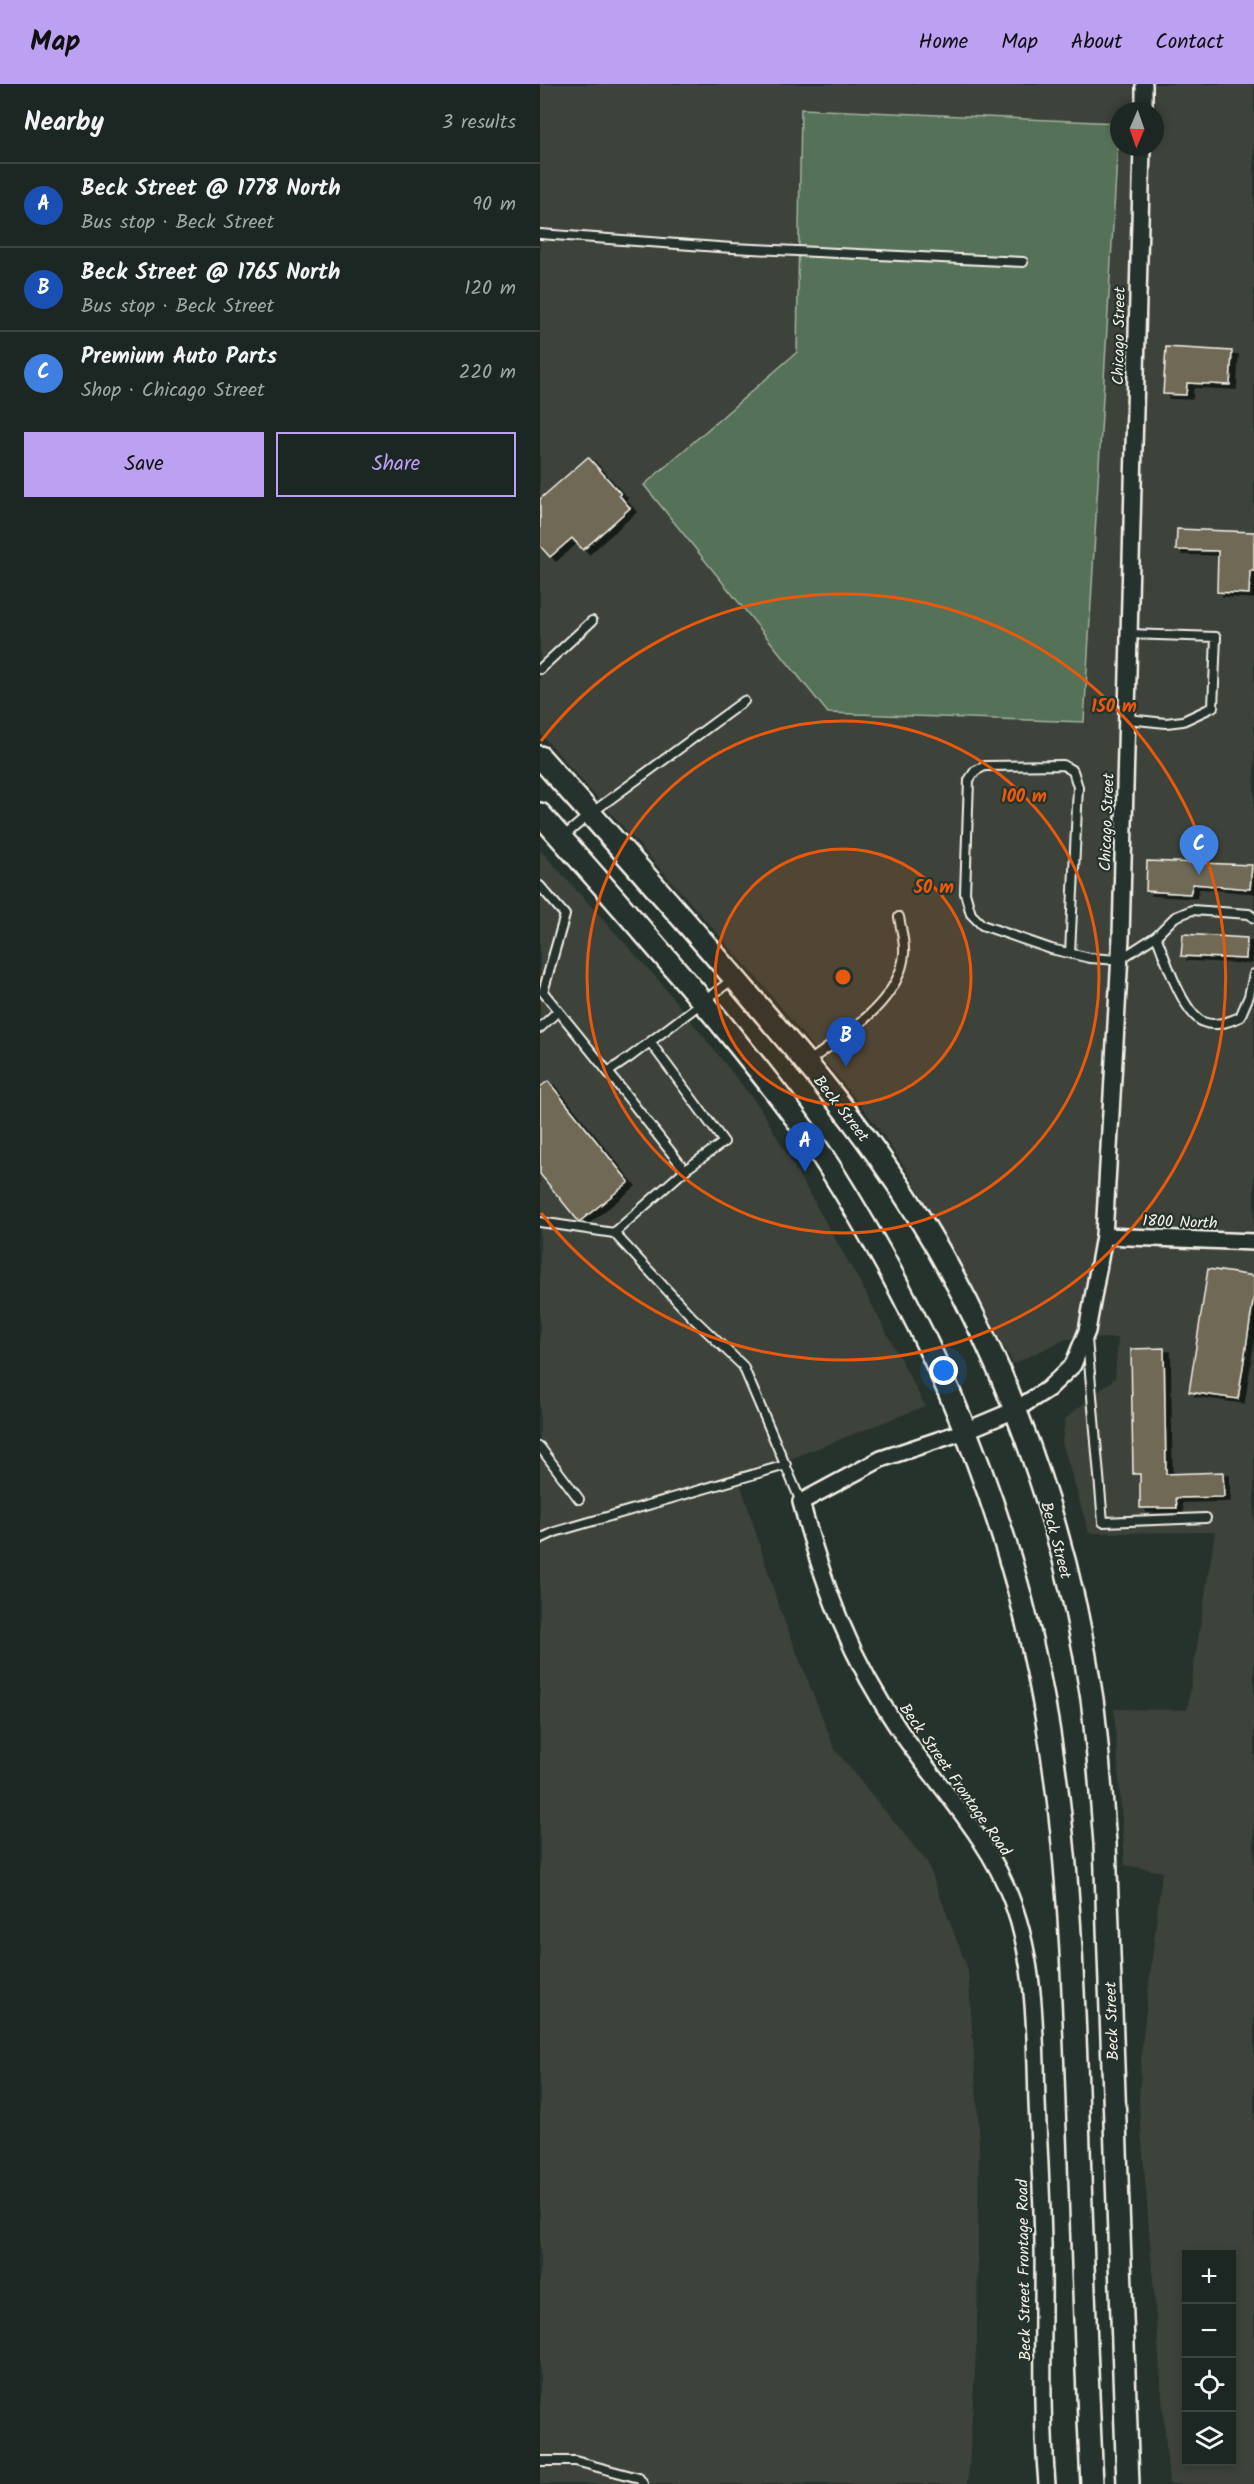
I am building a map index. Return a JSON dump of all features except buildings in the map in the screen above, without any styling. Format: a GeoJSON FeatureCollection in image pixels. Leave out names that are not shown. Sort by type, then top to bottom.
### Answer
{"type":"FeatureCollection","features":[{"type":"Feature","properties":{"kind":"main road","name":"Beck Street"},"geometry":{"type":"LineString","coordinates":[[540,757],[807,1063],[880,1158],[939,1252],[967,1305],[1016,1410],[1051,1515],[1066,1572],[1091,1698],[1099,1768],[1105,1843],[1128,2484]]}},
{"type":"Feature","properties":{"kind":"main road"},"geometry":{"type":"LineString","coordinates":[[540,814],[703,1001],[790,1110],[838,1182],[902,1294],[965,1431],[1006,1547],[1023,1608],[1050,1734],[1068,1887],[1092,2484]]}},
{"type":"Feature","properties":{"kind":"street"},"geometry":{"type":"LineString","coordinates":[[1144,84],[1144,102]]}},
{"type":"Feature","properties":{"kind":"street","name":"Chicago Street"},"geometry":{"type":"LineString","coordinates":[[965,1431],[1016,1410],[1048,1389],[1073,1365],[1087,1332],[1104,1236],[1119,960],[1142,156]]}},
{"type":"Feature","properties":{"kind":"street","name":"1800 North"},"geometry":{"type":"LineString","coordinates":[[1104,1236],[1254,1242]]}},
{"type":"Feature","properties":{"kind":"street"},"geometry":{"type":"LineString","coordinates":[[801,1502],[881,1459],[965,1431]]}},
{"type":"Feature","properties":{"kind":"street","name":"Beck Street Frontage Road"},"geometry":{"type":"LineString","coordinates":[[801,1502],[821,1574],[858,1661],[900,1731],[971,1828],[995,1866],[1011,1898],[1023,1934],[1033,1993],[1036,2039],[1042,2242],[1043,2416],[1047,2484]]}},
{"type":"Feature","properties":{"kind":"lane"},"geometry":{"type":"LineString","coordinates":[[540,234],[732,248],[1023,262]]}},
{"type":"Feature","properties":{"kind":"lane"},"geometry":{"type":"LineString","coordinates":[[540,669],[592,621]]}},
{"type":"Feature","properties":{"kind":"lane"},"geometry":{"type":"LineString","coordinates":[[1127,719],[1166,723],[1183,721],[1213,707],[1216,637],[1130,634]]}},
{"type":"Feature","properties":{"kind":"lane"},"geometry":{"type":"LineString","coordinates":[[561,838],[744,700]]}},
{"type":"Feature","properties":{"kind":"lane"},"geometry":{"type":"LineString","coordinates":[[1070,953],[1078,788],[1073,771],[1063,765],[985,766],[975,771],[969,780],[965,893],[971,914],[982,925],[1070,953],[1090,958],[1119,960],[1156,936],[1175,917],[1192,910],[1249,914],[1254,918]]}},
{"type":"Feature","properties":{"kind":"lane"},"geometry":{"type":"LineString","coordinates":[[540,886],[565,915],[543,992],[685,1170]]}},
{"type":"Feature","properties":{"kind":"lane"},"geometry":{"type":"LineString","coordinates":[[807,1063],[860,1023],[894,988],[904,954],[899,917]]}},
{"type":"Feature","properties":{"kind":"lane"},"geometry":{"type":"LineString","coordinates":[[1156,936],[1180,992],[1193,1014],[1204,1022],[1224,1024],[1239,1017],[1249,996],[1254,974]]}},
{"type":"Feature","properties":{"kind":"lane"},"geometry":{"type":"LineString","coordinates":[[608,1072],[734,978]]}},
{"type":"Feature","properties":{"kind":"lane"},"geometry":{"type":"LineString","coordinates":[[540,1028],[558,1011]]}},
{"type":"Feature","properties":{"kind":"lane"},"geometry":{"type":"LineString","coordinates":[[614,1233],[685,1170],[724,1143],[650,1042]]}},
{"type":"Feature","properties":{"kind":"lane"},"geometry":{"type":"LineString","coordinates":[[540,1222],[614,1233],[692,1317],[743,1366],[801,1502]]}},
{"type":"Feature","properties":{"kind":"lane"},"geometry":{"type":"LineString","coordinates":[[1087,1332],[1103,1522],[1206,1518]]}},
{"type":"Feature","properties":{"kind":"lane"},"geometry":{"type":"LineString","coordinates":[[540,1447],[579,1499]]}},
{"type":"Feature","properties":{"kind":"lane"},"geometry":{"type":"LineString","coordinates":[[540,1539],[555,1532],[786,1466]]}},
{"type":"Feature","properties":{"kind":"lane"},"geometry":{"type":"LineString","coordinates":[[540,2461],[575,2462],[639,2478],[643,2484]]}},
{"type":"Feature","properties":{"kind":"shaded area"},"geometry":{"type":"Polygon","coordinates":[[[540,84],[1254,84],[1254,2484],[1169,2484],[1139,2103],[1142,2045],[1162,1872],[1125,1865],[1114,1709],[1187,1710],[1215,1532],[1089,1533],[1062,1442],[1065,1419],[1115,1378],[1118,1338],[1066,1339],[1013,1364],[959,1261],[905,1167],[870,1117],[762,984],[540,733],[540,84]],[[802,109],[797,352],[644,485],[828,713],[802,109]]]}},
{"type":"Feature","properties":{"kind":"shaded area"},"geometry":{"type":"Polygon","coordinates":[[[540,850],[660,982],[761,1109],[862,1286],[925,1406],[739,1479],[779,1607],[835,1750],[927,1862],[968,1970],[979,2129],[977,2336],[968,2484],[540,2484],[540,850]]]}},
{"type":"Feature","properties":{"kind":"green space"},"geometry":{"type":"Polygon","coordinates":[[[801,109],[1110,123],[1110,156],[1117,156],[1084,722],[828,713],[644,485],[797,352],[801,109]]]}},
{"type":"Feature","properties":{"kind":"place","name":"Premium Auto Parts"},"geometry":{"type":"Point","coordinates":[1199,875]}},
{"type":"Feature","properties":{"kind":"place","name":"Beck Street @ 1765 North"},"geometry":{"type":"Point","coordinates":[846,1067]}},
{"type":"Feature","properties":{"kind":"place","name":"Beck Street @ 1778 North"},"geometry":{"type":"Point","coordinates":[805,1172]}}]}
